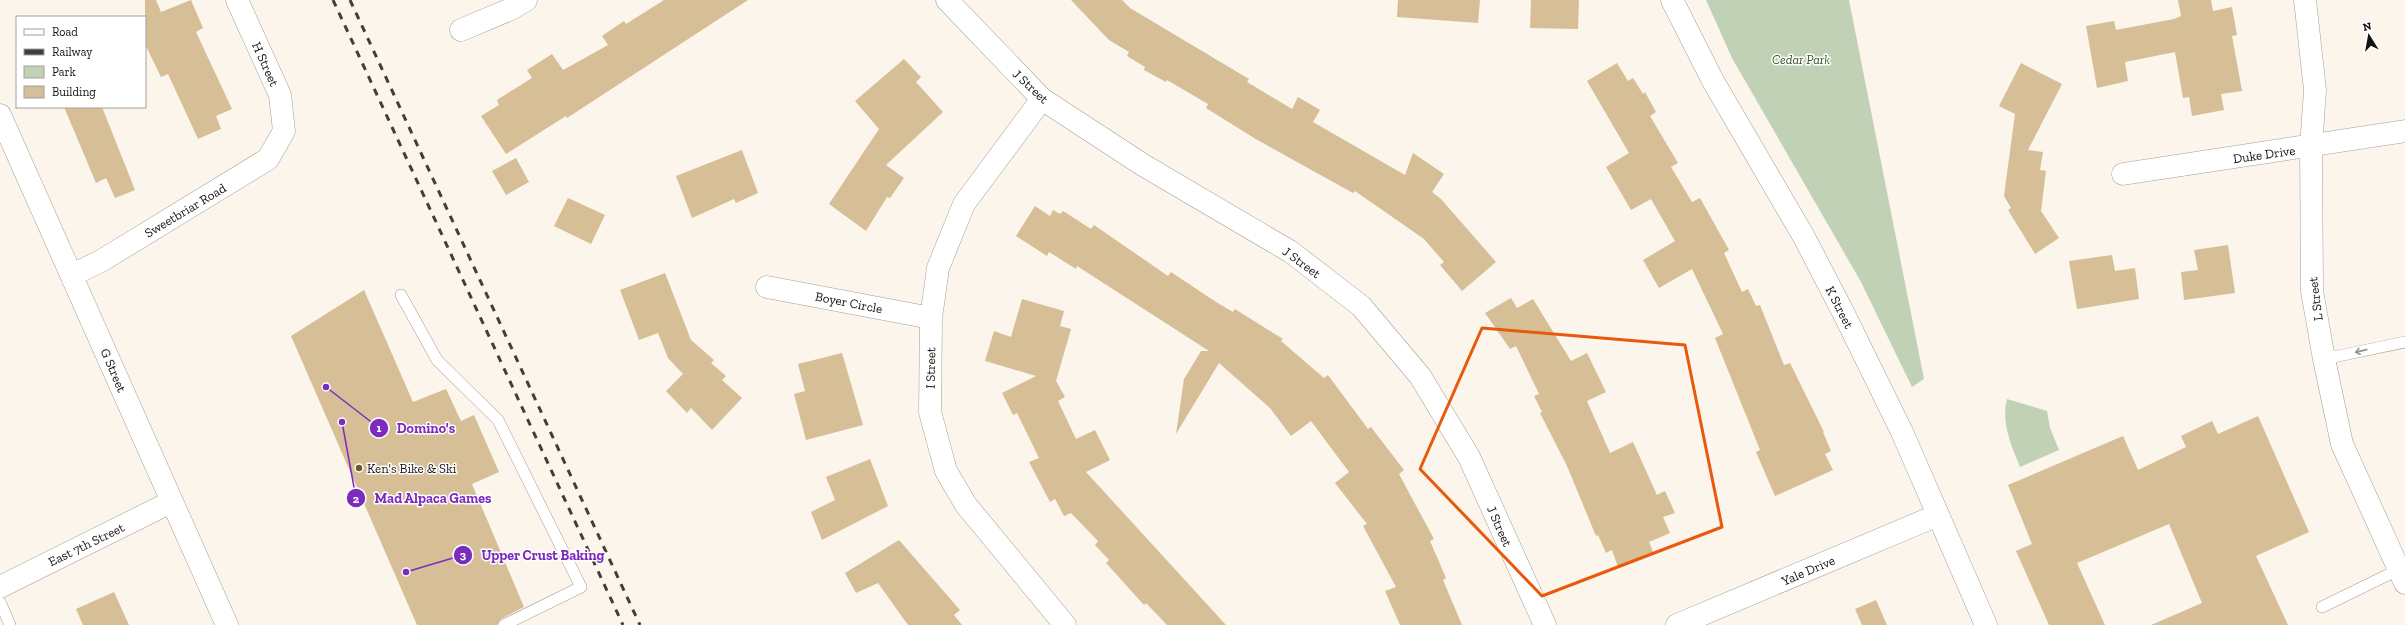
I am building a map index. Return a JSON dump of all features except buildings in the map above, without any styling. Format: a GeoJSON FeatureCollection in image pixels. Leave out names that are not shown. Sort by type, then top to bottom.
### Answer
{"type":"FeatureCollection","features":[{"type":"Feature","properties":{"kind":"street","name":"H Street"},"geometry":{"type":"LineString","coordinates":[[237,0],[280,95],[284,131]]}},
{"type":"Feature","properties":{"kind":"street"},"geometry":{"type":"LineString","coordinates":[[461,30],[511,9],[526,0]]}},
{"type":"Feature","properties":{"kind":"street","name":"J Street"},"geometry":{"type":"LineString","coordinates":[[947,0],[1042,100],[1143,165],[1291,252],[1361,306],[1420,376],[1469,457],[1545,625]]}},
{"type":"Feature","properties":{"kind":"street","name":"K Street"},"geometry":{"type":"LineString","coordinates":[[1672,0],[1713,81],[1804,237],[1902,432],[1986,625]]}},
{"type":"Feature","properties":{"kind":"street","name":"L Street"},"geometry":{"type":"LineString","coordinates":[[2305,0],[2315,90],[2311,147],[2312,291],[2324,360],[2342,444],[2403,573]]}},
{"type":"Feature","properties":{"kind":"street","name":"I Street"},"geometry":{"type":"LineString","coordinates":[[1042,100],[964,204],[938,268],[931,318],[930,412],[946,471],[966,505],[1065,625]]}},
{"type":"Feature","properties":{"kind":"street","name":"G Street"},"geometry":{"type":"LineString","coordinates":[[0,115],[227,625]]}},
{"type":"Feature","properties":{"kind":"street","name":"Sweetbriar Road"},"geometry":{"type":"LineString","coordinates":[[72,275],[101,261],[268,159],[284,131]]}},
{"type":"Feature","properties":{"kind":"street","name":"Duke Drive"},"geometry":{"type":"LineString","coordinates":[[2123,174],[2311,147],[2405,131]]}},
{"type":"Feature","properties":{"kind":"street","name":"Boyer Circle"},"geometry":{"type":"LineString","coordinates":[[767,287],[931,318]]}},
{"type":"Feature","properties":{"kind":"street","name":"East 7th Street"},"geometry":{"type":"LineString","coordinates":[[0,587],[171,502]]}},
{"type":"Feature","properties":{"kind":"street","name":"Yale Drive"},"geometry":{"type":"LineString","coordinates":[[1677,625],[1938,515]]}},
{"type":"Feature","properties":{"kind":"lane"},"geometry":{"type":"LineString","coordinates":[[400,295],[437,360],[498,420],[581,587],[504,625]]}},
{"type":"Feature","properties":{"kind":"lane"},"geometry":{"type":"LineString","coordinates":[[2324,360],[2405,342]]}},
{"type":"Feature","properties":{"kind":"lane"},"geometry":{"type":"LineString","coordinates":[[2322,607],[2403,573]]}},
{"type":"Feature","properties":{"kind":"lane"},"geometry":{"type":"LineString","coordinates":[[0,602],[10,625]]}},
{"type":"Feature","properties":{"kind":"highlighted area"},"geometry":{"type":"Polygon","coordinates":[[[1482,328],[1685,345],[1722,527],[1542,596],[1420,469],[1482,328]]]}},
{"type":"Feature","properties":{"kind":"green space","name":"Cedar Park"},"geometry":{"type":"Polygon","coordinates":[[[1706,0],[1849,0],[1924,379],[1912,387],[1861,282],[1732,58],[1706,0]]]}},
{"type":"Feature","properties":{"kind":"green space"},"geometry":{"type":"Polygon","coordinates":[[[2007,399],[2047,411],[2050,428],[2059,450],[2020,467],[2010,442],[2006,425],[2005,408],[2007,399]]]}},
{"type":"Feature","properties":{"kind":"railway"},"geometry":{"type":"LineString","coordinates":[[333,0],[623,625]]}},
{"type":"Feature","properties":{"kind":"railway"},"geometry":{"type":"LineString","coordinates":[[350,0],[640,625]]}},
{"type":"Feature","properties":{"kind":"place","name":"Domino's"},"geometry":{"type":"Point","coordinates":[326,387]}},
{"type":"Feature","properties":{"kind":"place","name":"Mad Alpaca Games"},"geometry":{"type":"Point","coordinates":[342,422]}},
{"type":"Feature","properties":{"kind":"place","name":"Ken's Bike & Ski"},"geometry":{"type":"Point","coordinates":[359,468]}},
{"type":"Feature","properties":{"kind":"place","name":"Upper Crust Baking"},"geometry":{"type":"Point","coordinates":[406,572]}}]}
